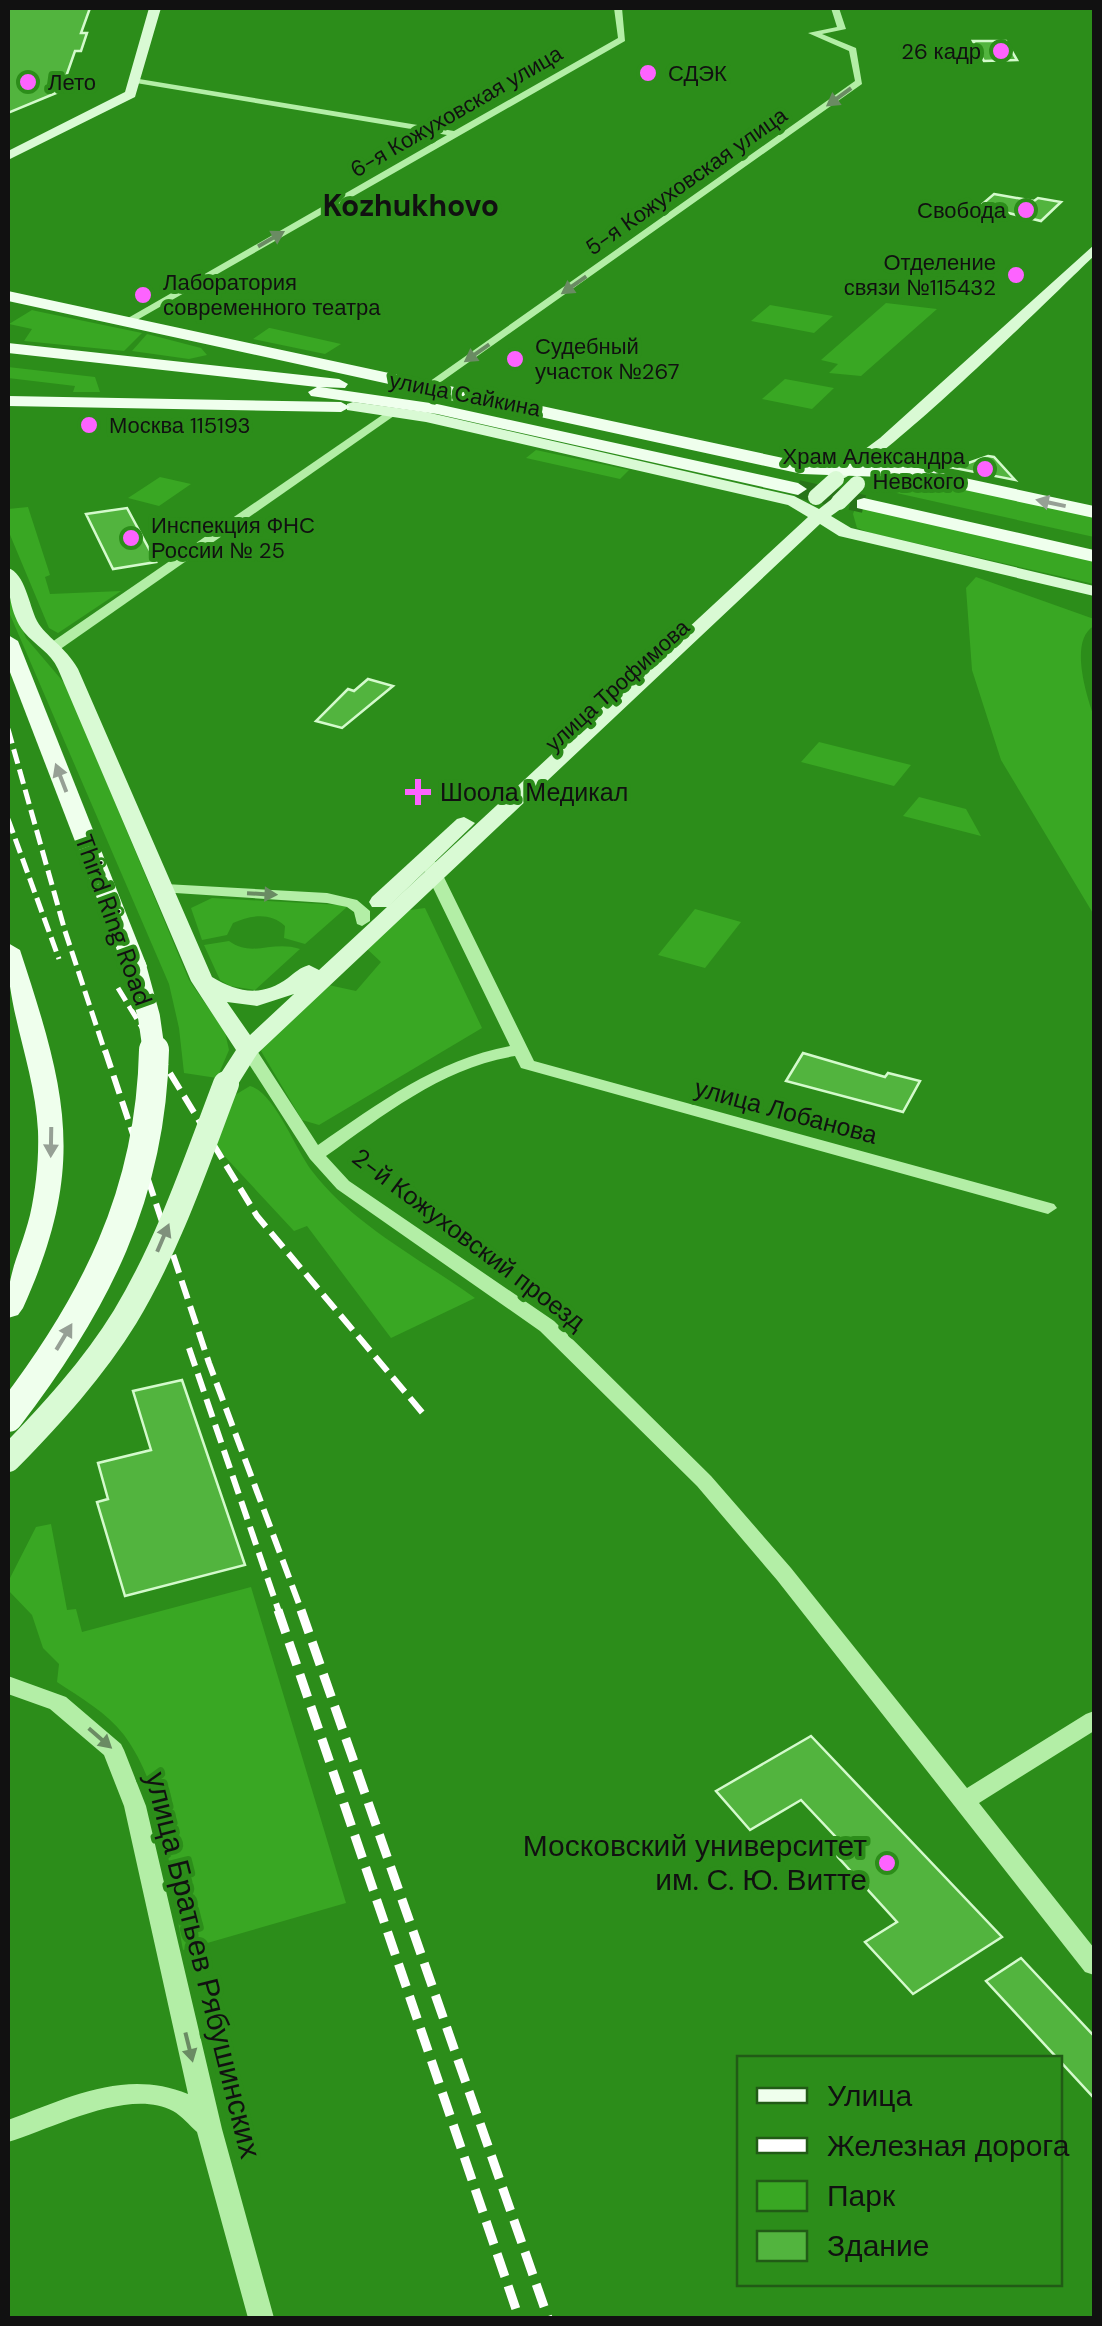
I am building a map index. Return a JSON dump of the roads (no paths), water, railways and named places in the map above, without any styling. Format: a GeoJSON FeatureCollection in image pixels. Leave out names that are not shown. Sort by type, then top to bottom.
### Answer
{"type":"FeatureCollection","features":[{"type":"Feature","properties":{"kind":"main road"},"geometry":{"type":"LineString","coordinates":[[8,156],[128,97],[155,8]]}},
{"type":"Feature","properties":{"kind":"main road","name":"улица Трофимова"},"geometry":{"type":"LineString","coordinates":[[810,499],[839,502],[857,484],[886,442],[1094,249]]}},
{"type":"Feature","properties":{"kind":"main road","name":"улица Сайкина"},"geometry":{"type":"LineString","coordinates":[[8,296],[378,376]]}},
{"type":"Feature","properties":{"kind":"main road"},"geometry":{"type":"LineString","coordinates":[[179,334],[221,350],[212,362],[186,374]]}},
{"type":"Feature","properties":{"kind":"main road"},"geometry":{"type":"LineString","coordinates":[[8,348],[122,365]]}},
{"type":"Feature","properties":{"kind":"main road"},"geometry":{"type":"LineString","coordinates":[[8,358],[122,365]]}},
{"type":"Feature","properties":{"kind":"main road"},"geometry":{"type":"LineString","coordinates":[[161,374],[314,363]]}},
{"type":"Feature","properties":{"kind":"main road","name":"улица Сайкина"},"geometry":{"type":"LineString","coordinates":[[122,365],[401,392],[476,406],[810,499]]}},
{"type":"Feature","properties":{"kind":"main road","name":"улица Сайкина"},"geometry":{"type":"LineString","coordinates":[[122,365],[161,374],[429,408],[810,499]]}},
{"type":"Feature","properties":{"kind":"main road"},"geometry":{"type":"LineString","coordinates":[[133,404],[180,396],[188,389],[186,374]]}},
{"type":"Feature","properties":{"kind":"main road"},"geometry":{"type":"LineString","coordinates":[[186,374],[212,393],[263,405]]}},
{"type":"Feature","properties":{"kind":"main road"},"geometry":{"type":"LineString","coordinates":[[378,376],[802,468],[1094,556]]}},
{"type":"Feature","properties":{"kind":"main road"},"geometry":{"type":"LineString","coordinates":[[322,393],[794,501],[810,499],[858,536],[1094,590]]}},
{"type":"Feature","properties":{"kind":"main road"},"geometry":{"type":"LineString","coordinates":[[12,402],[429,408]]}},
{"type":"Feature","properties":{"kind":"main road"},"geometry":{"type":"LineString","coordinates":[[857,484],[908,472],[1094,512]]}},
{"type":"Feature","properties":{"kind":"main road"},"geometry":{"type":"LineString","coordinates":[[857,484],[1094,544]]}},
{"type":"Feature","properties":{"kind":"main road","name":"улица Трофимова"},"geometry":{"type":"LineString","coordinates":[[431,866],[810,499],[857,484]]}},
{"type":"Feature","properties":{"kind":"main road","name":"улица Трофимова"},"geometry":{"type":"LineString","coordinates":[[202,981],[221,994],[244,999],[288,991],[362,921],[507,807],[810,499]]}},
{"type":"Feature","properties":{"kind":"main road","name":"2-й Кожуховский проезд"},"geometry":{"type":"LineString","coordinates":[[8,573],[31,628],[54,647],[68,668],[202,981],[248,1050]]}},
{"type":"Feature","properties":{"kind":"main road","name":"Third Ring Road"},"geometry":{"type":"LineString","coordinates":[[8,640],[135,966],[154,1045],[154,1088],[143,1157],[128,1213],[86,1299],[8,1417]]}},
{"type":"Feature","properties":{"kind":"main road"},"geometry":{"type":"LineString","coordinates":[[8,1459],[88,1372],[126,1316],[154,1261],[226,1084],[248,1050],[431,866]]}},
{"type":"Feature","properties":{"kind":"main road"},"geometry":{"type":"LineString","coordinates":[[8,950],[39,1046],[52,1105],[50,1190],[25,1275],[8,1308]]}},
{"type":"Feature","properties":{"kind":"street","name":"6-я Кожуховская улица"},"geometry":{"type":"LineString","coordinates":[[126,322],[622,39],[618,8]]}},
{"type":"Feature","properties":{"kind":"street","name":"5-я Кожуховская улица"},"geometry":{"type":"LineString","coordinates":[[430,386],[859,82],[853,50],[812,32],[842,28],[835,8]]}},
{"type":"Feature","properties":{"kind":"street"},"geometry":{"type":"LineString","coordinates":[[136,80],[455,134]]}},
{"type":"Feature","properties":{"kind":"street","name":"улица Сайкина"},"geometry":{"type":"LineString","coordinates":[[378,376],[476,406]]}},
{"type":"Feature","properties":{"kind":"street"},"geometry":{"type":"LineString","coordinates":[[54,647],[386,408]]}},
{"type":"Feature","properties":{"kind":"street"},"geometry":{"type":"LineString","coordinates":[[316,1154],[453,1064],[488,1053],[518,1050],[431,866]]}},
{"type":"Feature","properties":{"kind":"street"},"geometry":{"type":"LineString","coordinates":[[165,889],[327,898],[352,903],[362,910],[362,921]]}},
{"type":"Feature","properties":{"kind":"street","name":"2-й Кожуховский проезд"},"geometry":{"type":"LineString","coordinates":[[248,1050],[316,1154],[343,1185],[547,1326],[691,1469],[784,1574],[1094,1965]]}},
{"type":"Feature","properties":{"kind":"street","name":"улица Лобанова"},"geometry":{"type":"LineString","coordinates":[[518,1050],[527,1064],[1048,1208]]}},
{"type":"Feature","properties":{"kind":"street"},"geometry":{"type":"LineString","coordinates":[[226,1084],[247,1074],[268,1079]]}},
{"type":"Feature","properties":{"kind":"street","name":"улица Братьев Рябушинских"},"geometry":{"type":"LineString","coordinates":[[13,1687],[58,1702],[113,1750],[135,1806],[209,2129],[261,2318]]}},
{"type":"Feature","properties":{"kind":"street"},"geometry":{"type":"LineString","coordinates":[[964,1801],[1094,1720]]}},
{"type":"Feature","properties":{"kind":"street"},"geometry":{"type":"LineString","coordinates":[[8,2131],[142,2090],[183,2102],[209,2129]]}},
{"type":"Feature","properties":{"kind":"tunnel"},"geometry":{"type":"LineString","coordinates":[[798,489],[864,504]]}},
{"type":"Feature","properties":{"kind":"railway"},"geometry":{"type":"LineString","coordinates":[[8,729],[65,931],[105,1052]]}},
{"type":"Feature","properties":{"kind":"railway"},"geometry":{"type":"LineString","coordinates":[[8,819],[59,959]]}},
{"type":"Feature","properties":{"kind":"railway"},"geometry":{"type":"LineString","coordinates":[[118,988],[157,1052]]}},
{"type":"Feature","properties":{"kind":"railway"},"geometry":{"type":"LineString","coordinates":[[105,1050],[209,1363],[302,1612]]}},
{"type":"Feature","properties":{"kind":"railway"},"geometry":{"type":"LineString","coordinates":[[156,1050],[257,1216],[426,1417]]}},
{"type":"Feature","properties":{"kind":"railway"},"geometry":{"type":"LineString","coordinates":[[189,1348],[279,1612]]}},
{"type":"Feature","properties":{"kind":"railway"},"geometry":{"type":"LineString","coordinates":[[278,1610],[519,2318]]}},
{"type":"Feature","properties":{"kind":"railway"},"geometry":{"type":"LineString","coordinates":[[301,1610],[548,2318]]}},
{"type":"Feature","properties":{"kind":"place","name":"26 кадр"},"geometry":{"type":"Point","coordinates":[1001,51]}},
{"type":"Feature","properties":{"kind":"place","name":"СДЭК"},"geometry":{"type":"Point","coordinates":[648,73]}},
{"type":"Feature","properties":{"kind":"place","name":"Лето"},"geometry":{"type":"Point","coordinates":[28,82]}},
{"type":"Feature","properties":{"kind":"place","name":"Свобода"},"geometry":{"type":"Point","coordinates":[1026,210]}},
{"type":"Feature","properties":{"kind":"place","name":"Отделение связи №115432"},"geometry":{"type":"Point","coordinates":[1016,275]}},
{"type":"Feature","properties":{"kind":"place","name":"Лаборатория современного театра"},"geometry":{"type":"Point","coordinates":[143,295]}},
{"type":"Feature","properties":{"kind":"place","name":"Судебный участок №267"},"geometry":{"type":"Point","coordinates":[515,359]}},
{"type":"Feature","properties":{"kind":"place","name":"Москва 115193"},"geometry":{"type":"Point","coordinates":[89,425]}},
{"type":"Feature","properties":{"kind":"place","name":"Храм Александра Невского"},"geometry":{"type":"Point","coordinates":[985,469]}},
{"type":"Feature","properties":{"kind":"place","name":"Инспекция ФНС России № 25"},"geometry":{"type":"Point","coordinates":[131,538]}},
{"type":"Feature","properties":{"kind":"place","name":"Шоола Медикал"},"geometry":{"type":"Point","coordinates":[418,792]}},
{"type":"Feature","properties":{"kind":"place","name":"Московский университет им. С. Ю. Витте"},"geometry":{"type":"Point","coordinates":[887,1863]}},
{"type":"Feature","properties":{"kind":"district","name":"Kozhukhovo"},"geometry":{"type":"Point","coordinates":[411,206]}}]}
